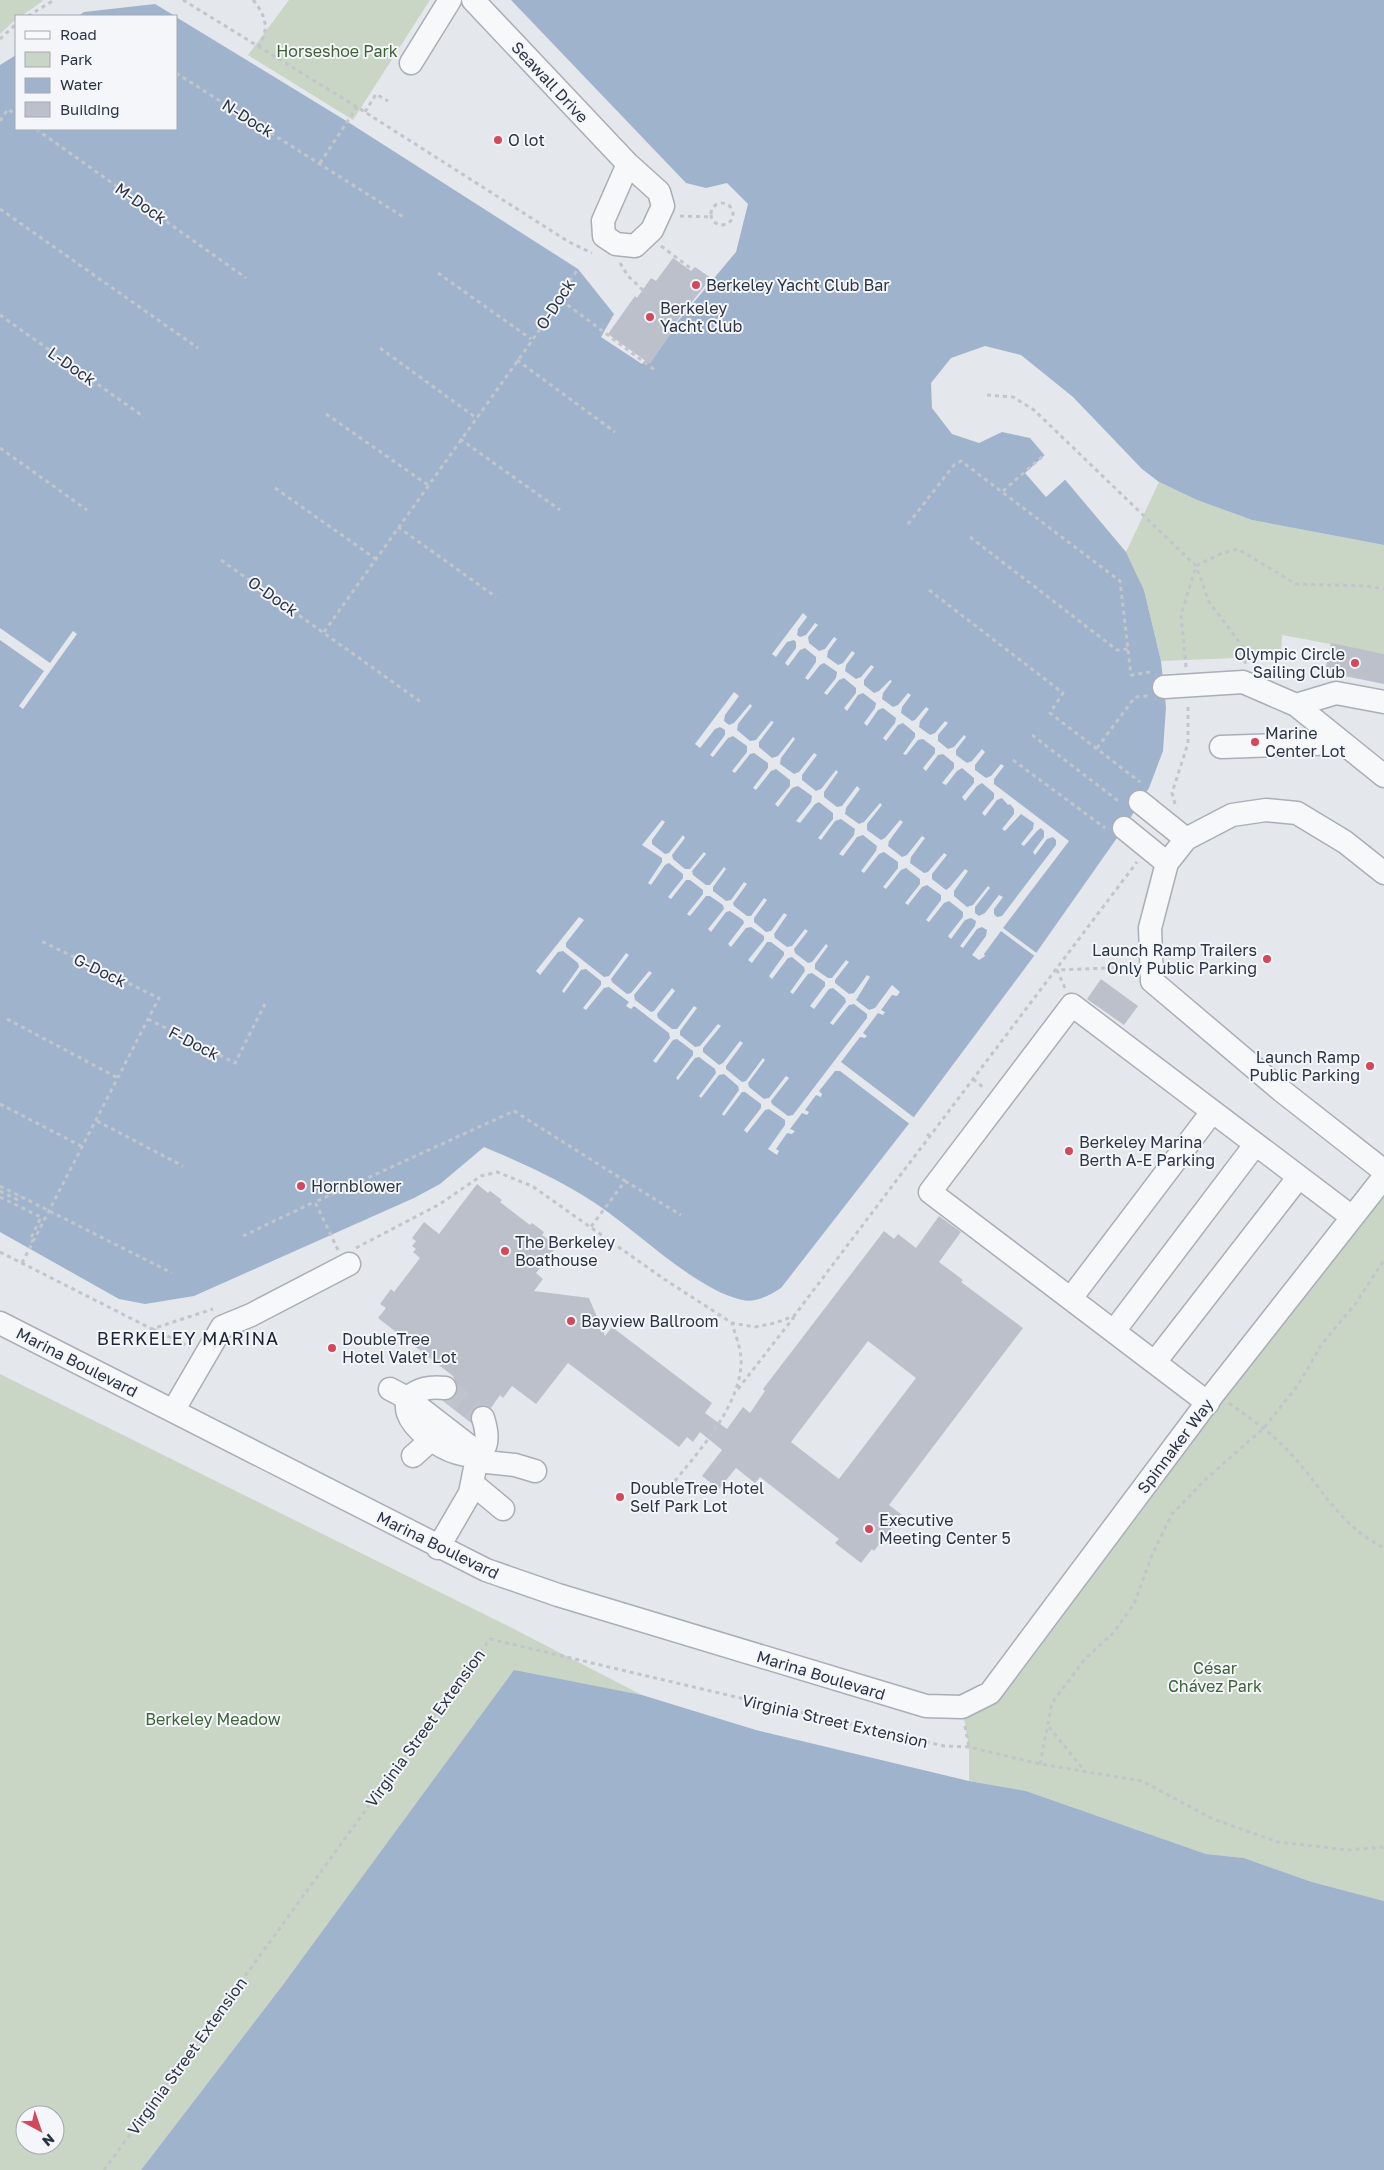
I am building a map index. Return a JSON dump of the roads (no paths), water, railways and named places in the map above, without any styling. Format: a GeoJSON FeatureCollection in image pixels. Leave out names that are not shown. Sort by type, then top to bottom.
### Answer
{"type":"FeatureCollection","features":[{"type":"Feature","properties":{"kind":"street"},"geometry":{"type":"LineString","coordinates":[[411,63],[450,0]]}},
{"type":"Feature","properties":{"kind":"street","name":"Seawall Drive"},"geometry":{"type":"LineString","coordinates":[[472,0],[628,164],[658,192],[663,206],[652,230],[635,246],[613,248],[603,221],[628,164]]}},
{"type":"Feature","properties":{"kind":"street"},"geometry":{"type":"LineString","coordinates":[[1158,685],[1189,686],[1243,682],[1296,705],[1384,776]]}},
{"type":"Feature","properties":{"kind":"street"},"geometry":{"type":"LineString","coordinates":[[1296,705],[1336,694],[1384,702]]}},
{"type":"Feature","properties":{"kind":"street"},"geometry":{"type":"LineString","coordinates":[[1221,747],[1343,743]]}},
{"type":"Feature","properties":{"kind":"street"},"geometry":{"type":"LineString","coordinates":[[1167,863],[1148,849],[1128,810],[1166,823],[1186,839]]}},
{"type":"Feature","properties":{"kind":"street"},"geometry":{"type":"LineString","coordinates":[[1384,873],[1345,842],[1297,813],[1266,810],[1232,815],[1186,839],[1167,863],[1150,928],[1152,981],[1275,1085],[1384,1171]]}},
{"type":"Feature","properties":{"kind":"street"},"geometry":{"type":"LineString","coordinates":[[1212,1397],[1154,1362],[930,1192],[1072,1006],[1352,1217]]}},
{"type":"Feature","properties":{"kind":"street"},"geometry":{"type":"LineString","coordinates":[[1071,1298],[1212,1112]]}},
{"type":"Feature","properties":{"kind":"street"},"geometry":{"type":"LineString","coordinates":[[1114,1331],[1255,1145]]}},
{"type":"Feature","properties":{"kind":"street","name":"Spinnaker Way"},"geometry":{"type":"LineString","coordinates":[[962,1706],[990,1693],[1212,1397],[1384,1177]]}},
{"type":"Feature","properties":{"kind":"street"},"geometry":{"type":"LineString","coordinates":[[1154,1362],[1298,1178]]}},
{"type":"Feature","properties":{"kind":"street"},"geometry":{"type":"LineString","coordinates":[[173,1411],[203,1367],[222,1326],[256,1318],[316,1286],[346,1257]]}},
{"type":"Feature","properties":{"kind":"street","name":"Marina Boulevard"},"geometry":{"type":"LineString","coordinates":[[0,1323],[438,1548],[486,1570],[614,1612],[926,1706],[962,1706]]}},
{"type":"Feature","properties":{"kind":"street"},"geometry":{"type":"LineString","coordinates":[[399,1393],[434,1386],[444,1388]]}},
{"type":"Feature","properties":{"kind":"street"},"geometry":{"type":"LineString","coordinates":[[399,1393],[407,1413],[417,1428],[454,1454],[465,1457],[478,1457],[535,1471]]}},
{"type":"Feature","properties":{"kind":"street"},"geometry":{"type":"LineString","coordinates":[[399,1393],[478,1457]]}},
{"type":"Feature","properties":{"kind":"street"},"geometry":{"type":"LineString","coordinates":[[438,1548],[470,1493],[478,1457],[486,1437],[482,1418]]}},
{"type":"Feature","properties":{"kind":"street"},"geometry":{"type":"LineString","coordinates":[[413,1456],[432,1439]]}},
{"type":"Feature","properties":{"kind":"street"},"geometry":{"type":"LineString","coordinates":[[473,1484],[503,1509]]}},
{"type":"Feature","properties":{"kind":"water"},"geometry":{"type":"Polygon","coordinates":[[[511,0],[1384,0],[1384,545],[1252,520],[1197,500],[1159,482],[1142,469],[1073,397],[1021,355],[985,346],[951,358],[931,383],[932,408],[952,434],[979,443],[1002,432],[1030,438],[1126,552],[1144,590],[1161,661],[1166,707],[1163,751],[1149,788],[1124,828],[1034,956],[911,1121],[781,1288],[768,1296],[747,1301],[707,1286],[605,1210],[577,1192],[531,1168],[484,1147],[440,1184],[414,1198],[194,1296],[145,1304],[119,1299],[0,1232],[0,65],[15,56],[15,130],[178,130],[178,18],[348,122],[578,269],[614,314],[601,337],[642,364],[736,252],[748,204],[727,183],[706,188],[686,183],[511,0]]]}},
{"type":"Feature","properties":{"kind":"water"},"geometry":{"type":"Polygon","coordinates":[[[155,4],[173,15],[80,15],[84,12],[155,4]]]}},
{"type":"Feature","properties":{"kind":"water"},"geometry":{"type":"Polygon","coordinates":[[[514,1670],[642,1695],[756,1730],[969,1781],[1026,1791],[1206,1854],[1244,1858],[1312,1882],[1384,1901],[1384,2170],[141,2170],[282,1986],[514,1670]]]}},
{"type":"Feature","properties":{"kind":"tunnel"},"geometry":{"type":"LineString","coordinates":[[445,1388],[483,1418]]}},
{"type":"Feature","properties":{"kind":"place","name":"O lot"},"geometry":{"type":"Point","coordinates":[498,140]}},
{"type":"Feature","properties":{"kind":"place","name":"Berkeley Yacht Club Bar"},"geometry":{"type":"Point","coordinates":[696,285]}},
{"type":"Feature","properties":{"kind":"place","name":"Berkeley Yacht Club"},"geometry":{"type":"Point","coordinates":[650,317]}},
{"type":"Feature","properties":{"kind":"place","name":"Olympic Circle Sailing Club"},"geometry":{"type":"Point","coordinates":[1355,663]}},
{"type":"Feature","properties":{"kind":"place","name":"Marine Center Lot"},"geometry":{"type":"Point","coordinates":[1255,742]}},
{"type":"Feature","properties":{"kind":"place","name":"Launch Ramp Trailers Only Public Parking"},"geometry":{"type":"Point","coordinates":[1267,959]}},
{"type":"Feature","properties":{"kind":"place","name":"Launch Ramp Public Parking"},"geometry":{"type":"Point","coordinates":[1370,1066]}},
{"type":"Feature","properties":{"kind":"place","name":"Berkeley Marina Berth A-E Parking"},"geometry":{"type":"Point","coordinates":[1069,1151]}},
{"type":"Feature","properties":{"kind":"place","name":"Hornblower"},"geometry":{"type":"Point","coordinates":[301,1186]}},
{"type":"Feature","properties":{"kind":"place","name":"The Berkeley Boathouse"},"geometry":{"type":"Point","coordinates":[505,1251]}},
{"type":"Feature","properties":{"kind":"place","name":"Bayview Ballroom"},"geometry":{"type":"Point","coordinates":[571,1321]}},
{"type":"Feature","properties":{"kind":"place","name":"DoubleTree Hotel Valet Lot"},"geometry":{"type":"Point","coordinates":[332,1348]}},
{"type":"Feature","properties":{"kind":"place","name":"DoubleTree Hotel Self Park Lot"},"geometry":{"type":"Point","coordinates":[620,1497]}},
{"type":"Feature","properties":{"kind":"place","name":"Executive Meeting Center 5"},"geometry":{"type":"Point","coordinates":[869,1529]}},
{"type":"Feature","properties":{"kind":"district","name":"BERKELEY MARINA"},"geometry":{"type":"Point","coordinates":[188,1339]}},
{"type":"Feature","properties":{"kind":"park label","name":"Horseshoe Park"},"geometry":{"type":"Point","coordinates":[337,51]}},
{"type":"Feature","properties":{"kind":"park label","name":"César Chávez Park"},"geometry":{"type":"Point","coordinates":[1215,1677]}},
{"type":"Feature","properties":{"kind":"park label","name":"Berkeley Meadow"},"geometry":{"type":"Point","coordinates":[213,1719]}}]}
